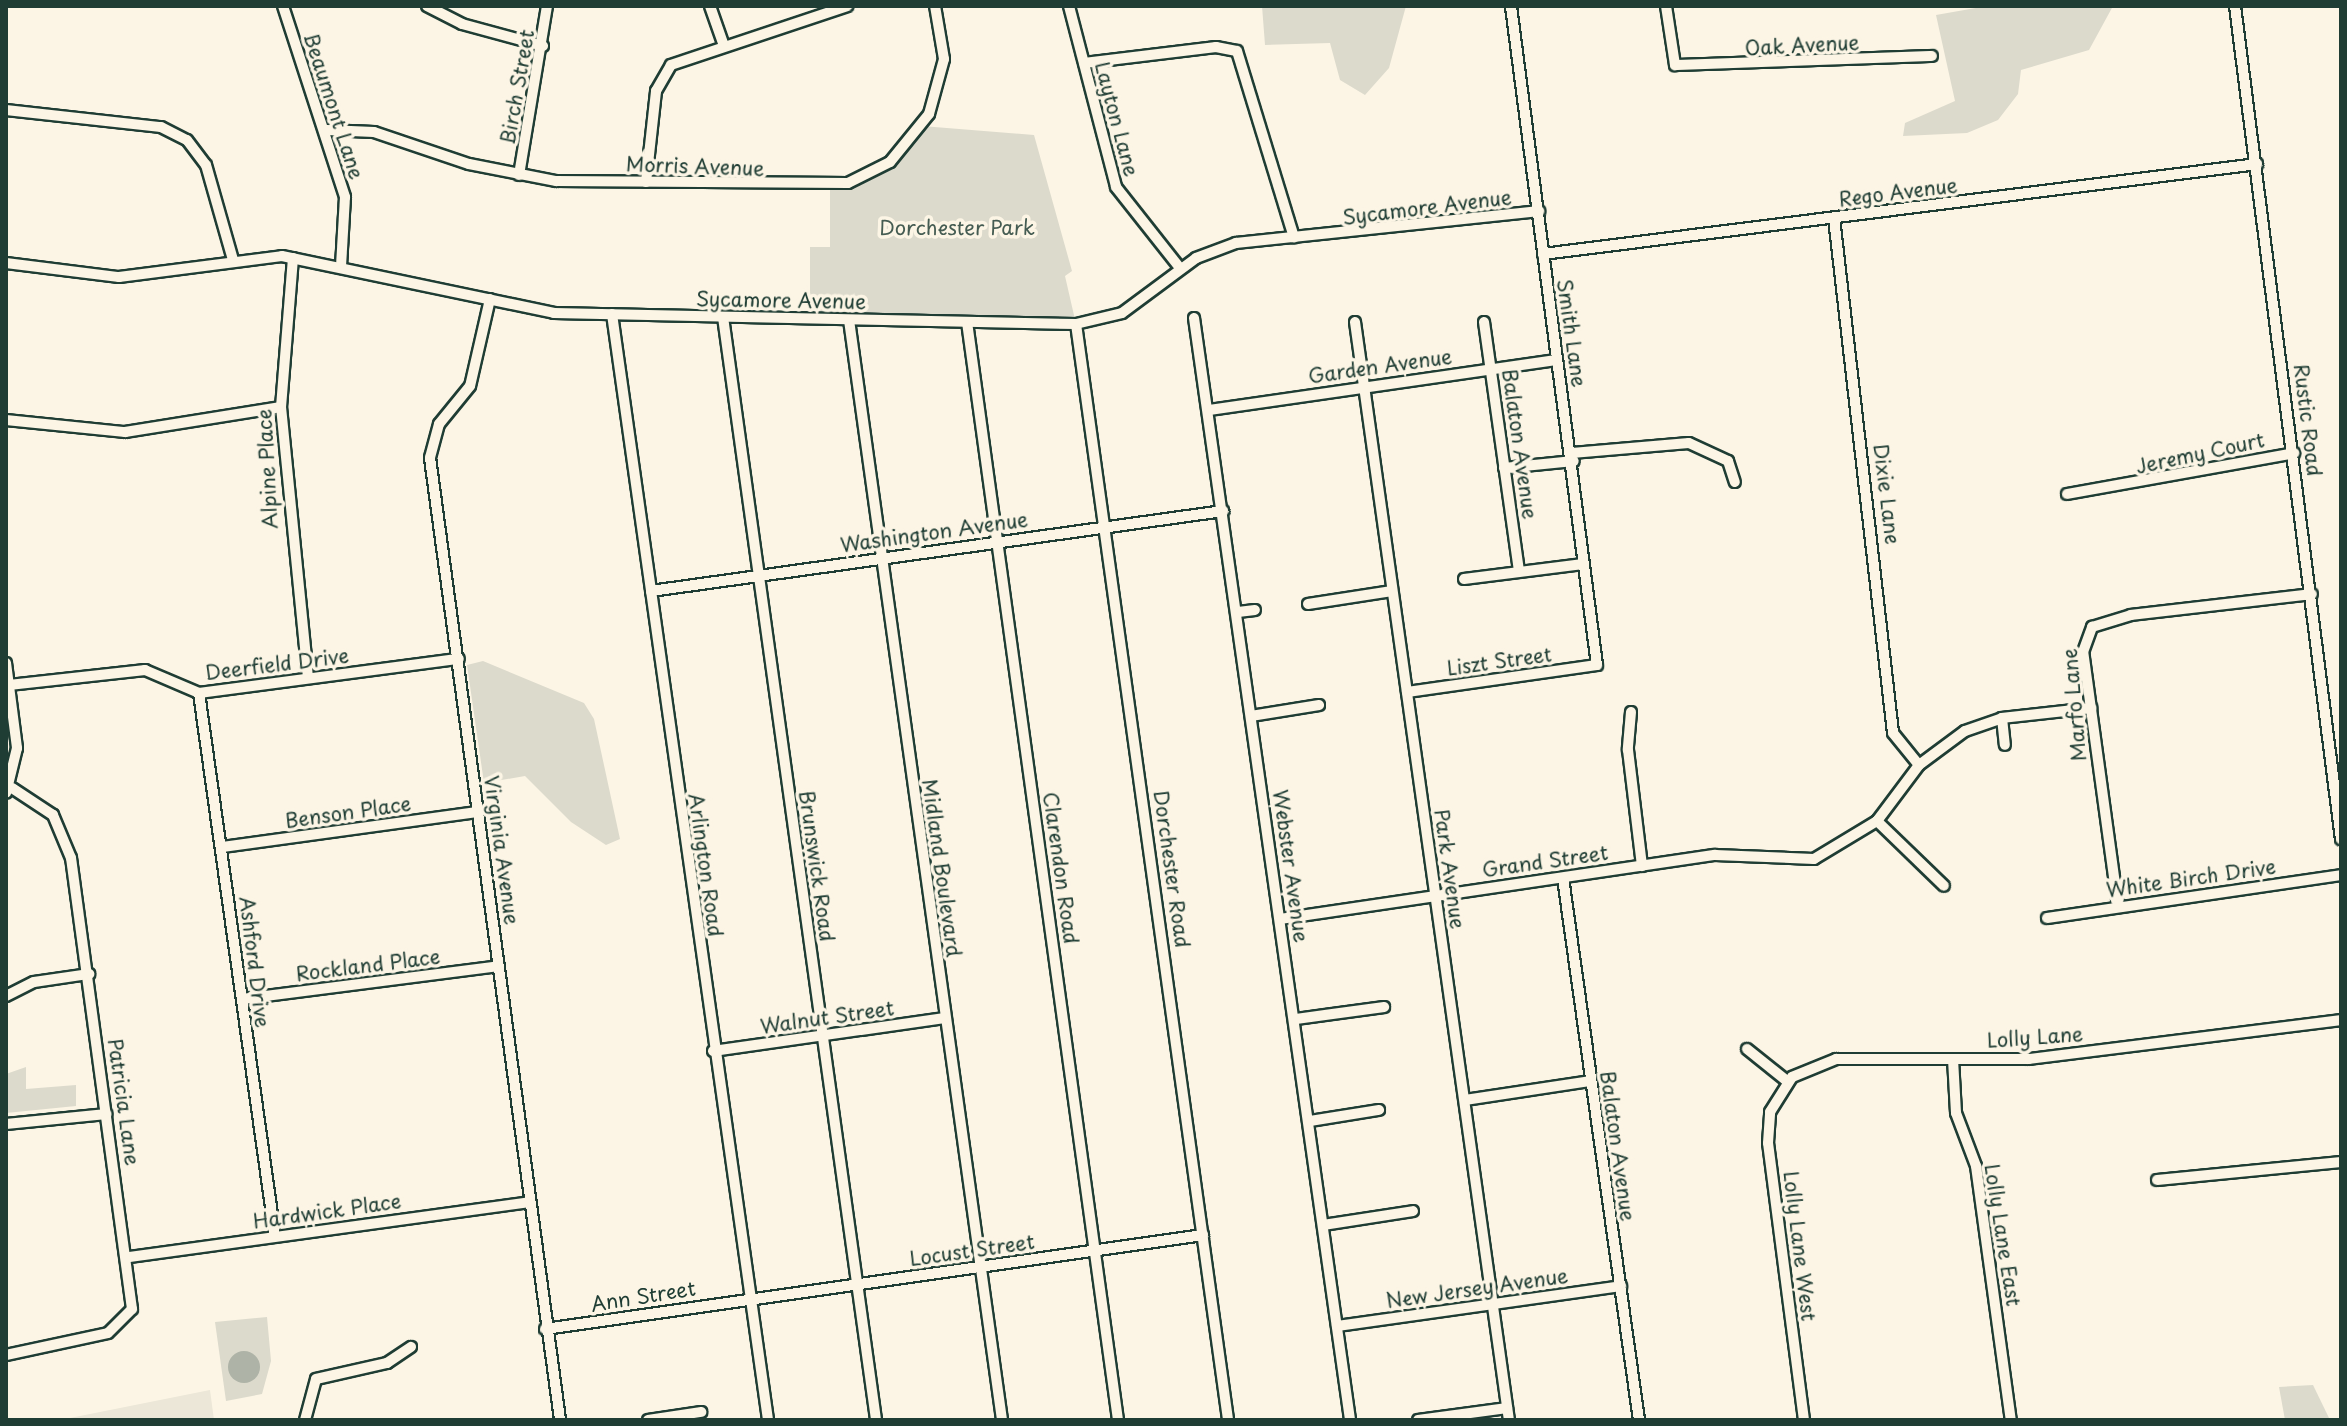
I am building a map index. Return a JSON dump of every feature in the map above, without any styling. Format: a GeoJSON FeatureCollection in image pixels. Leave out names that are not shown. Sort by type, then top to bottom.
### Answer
{"type":"FeatureCollection","features":[{"type":"Feature","properties":{"kind":"street","name":"Beaumont Lane"},"geometry":{"type":"LineString","coordinates":[[283,6],[327,130],[347,210],[341,266]]}},
{"type":"Feature","properties":{"kind":"street"},"geometry":{"type":"LineString","coordinates":[[427,6],[462,24],[543,46]]}},
{"type":"Feature","properties":{"kind":"street","name":"Birch Street"},"geometry":{"type":"LineString","coordinates":[[519,175],[543,46],[547,6]]}},
{"type":"Feature","properties":{"kind":"street"},"geometry":{"type":"LineString","coordinates":[[710,6],[724,46]]}},
{"type":"Feature","properties":{"kind":"street"},"geometry":{"type":"LineString","coordinates":[[646,182],[664,71],[724,46],[847,6]]}},
{"type":"Feature","properties":{"kind":"street","name":"Morris Avenue"},"geometry":{"type":"LineString","coordinates":[[327,130],[374,132],[519,175],[805,188],[872,175],[905,147],[936,100],[944,45],[935,6]]}},
{"type":"Feature","properties":{"kind":"street","name":"Layton Lane"},"geometry":{"type":"LineString","coordinates":[[1069,6],[1116,187],[1180,268]]}},
{"type":"Feature","properties":{"kind":"street","name":"Smith Lane"},"geometry":{"type":"LineString","coordinates":[[1511,6],[1556,360],[1573,457],[1597,665]]}},
{"type":"Feature","properties":{"kind":"street","name":"Oak Avenue"},"geometry":{"type":"LineString","coordinates":[[1666,6],[1675,65],[1932,56]]}},
{"type":"Feature","properties":{"kind":"street","name":"Rustic Road"},"geometry":{"type":"LineString","coordinates":[[2235,6],[2341,839]]}},
{"type":"Feature","properties":{"kind":"street"},"geometry":{"type":"LineString","coordinates":[[1084,63],[1233,49],[1244,60],[1260,140],[1294,237]]}},
{"type":"Feature","properties":{"kind":"street"},"geometry":{"type":"LineString","coordinates":[[6,110],[161,127],[187,140],[206,165],[233,260]]}},
{"type":"Feature","properties":{"kind":"street","name":"Rego Avenue"},"geometry":{"type":"LineString","coordinates":[[1543,254],[2257,164]]}},
{"type":"Feature","properties":{"kind":"street","name":"Sycamore Avenue"},"geometry":{"type":"LineString","coordinates":[[6,263],[119,277],[233,260],[293,258],[554,313],[1076,324],[1122,313],[1180,268],[1236,243],[1539,211]]}},
{"type":"Feature","properties":{"kind":"street","name":"Dixie Lane"},"geometry":{"type":"LineString","coordinates":[[1834,218],[1893,733],[1919,765]]}},
{"type":"Feature","properties":{"kind":"street","name":"Alpine Place"},"geometry":{"type":"LineString","coordinates":[[293,258],[281,407],[308,678]]}},
{"type":"Feature","properties":{"kind":"street","name":"Virginia Avenue"},"geometry":{"type":"LineString","coordinates":[[490,299],[470,386],[439,424],[430,458],[459,659],[545,1329],[560,1420]]}},
{"type":"Feature","properties":{"kind":"street","name":"Arlington Road"},"geometry":{"type":"LineString","coordinates":[[612,314],[747,1298],[768,1420]]}},
{"type":"Feature","properties":{"kind":"street","name":"Brunswick Road"},"geometry":{"type":"LineString","coordinates":[[723,317],[876,1420]]}},
{"type":"Feature","properties":{"kind":"street","name":"Webster Avenue"},"geometry":{"type":"LineString","coordinates":[[1194,318],[1296,1019],[1350,1420]]}},
{"type":"Feature","properties":{"kind":"street","name":"Midland Boulevard"},"geometry":{"type":"LineString","coordinates":[[849,320],[1002,1420]]}},
{"type":"Feature","properties":{"kind":"street","name":"Clarendon Road"},"geometry":{"type":"LineString","coordinates":[[967,322],[1118,1420]]}},
{"type":"Feature","properties":{"kind":"street","name":"Park Avenue"},"geometry":{"type":"LineString","coordinates":[[1355,322],[1508,1414]]}},
{"type":"Feature","properties":{"kind":"street","name":"Balaton Avenue"},"geometry":{"type":"LineString","coordinates":[[1484,322],[1519,572]]}},
{"type":"Feature","properties":{"kind":"street","name":"Dorchester Road"},"geometry":{"type":"LineString","coordinates":[[1076,324],[1228,1420]]}},
{"type":"Feature","properties":{"kind":"street","name":"Garden Avenue"},"geometry":{"type":"LineString","coordinates":[[1209,410],[1556,360]]}},
{"type":"Feature","properties":{"kind":"street"},"geometry":{"type":"LineString","coordinates":[[6,420],[125,432],[281,407]]}},
{"type":"Feature","properties":{"kind":"street"},"geometry":{"type":"LineString","coordinates":[[1504,468],[1689,443],[1728,461],[1735,482]]}},
{"type":"Feature","properties":{"kind":"street","name":"Jeremy Court"},"geometry":{"type":"LineString","coordinates":[[2067,494],[2294,453]]}},
{"type":"Feature","properties":{"kind":"street","name":"Washington Avenue"},"geometry":{"type":"LineString","coordinates":[[651,591],[1223,511]]}},
{"type":"Feature","properties":{"kind":"street"},"geometry":{"type":"LineString","coordinates":[[1464,579],[1583,564]]}},
{"type":"Feature","properties":{"kind":"street"},"geometry":{"type":"LineString","coordinates":[[1308,604],[1392,591]]}},
{"type":"Feature","properties":{"kind":"street","name":"Marfo Lane"},"geometry":{"type":"LineString","coordinates":[[2118,906],[2083,652],[2092,627],[2131,615],[2312,594]]}},
{"type":"Feature","properties":{"kind":"street"},"geometry":{"type":"LineString","coordinates":[[1238,612],[1255,610]]}},
{"type":"Feature","properties":{"kind":"street","name":"Deerfield Drive"},"geometry":{"type":"LineString","coordinates":[[9,685],[145,670],[199,693],[459,659]]}},
{"type":"Feature","properties":{"kind":"street"},"geometry":{"type":"LineString","coordinates":[[6,663],[17,748],[9,791]]}},
{"type":"Feature","properties":{"kind":"street","name":"Liszt Street"},"geometry":{"type":"LineString","coordinates":[[1407,692],[1597,665]]}},
{"type":"Feature","properties":{"kind":"street","name":"Ashford Drive"},"geometry":{"type":"LineString","coordinates":[[199,693],[275,1236]]}},
{"type":"Feature","properties":{"kind":"street"},"geometry":{"type":"LineString","coordinates":[[1251,716],[1319,705]]}},
{"type":"Feature","properties":{"kind":"street"},"geometry":{"type":"LineString","coordinates":[[1631,712],[1628,750],[1642,866],[1727,854],[1814,859],[1877,821],[1919,765],[1965,731],[2002,718],[2091,708]]}},
{"type":"Feature","properties":{"kind":"street"},"geometry":{"type":"LineString","coordinates":[[2002,718],[2005,745]]}},
{"type":"Feature","properties":{"kind":"street","name":"Patricia Lane"},"geometry":{"type":"LineString","coordinates":[[6,1354],[118,1330],[132,1309],[129,1257],[89,974],[65,839],[44,805],[9,791]]}},
{"type":"Feature","properties":{"kind":"street","name":"Benson Place"},"geometry":{"type":"LineString","coordinates":[[222,847],[478,812]]}},
{"type":"Feature","properties":{"kind":"street"},"geometry":{"type":"LineString","coordinates":[[1877,821],[1944,886]]}},
{"type":"Feature","properties":{"kind":"street","name":"Grand Street"},"geometry":{"type":"LineString","coordinates":[[1280,919],[1642,866]]}},
{"type":"Feature","properties":{"kind":"street","name":"White Birch Drive"},"geometry":{"type":"LineString","coordinates":[[2047,918],[2341,875]]}},
{"type":"Feature","properties":{"kind":"street","name":"Balaton Avenue"},"geometry":{"type":"LineString","coordinates":[[1563,878],[1639,1420]]}},
{"type":"Feature","properties":{"kind":"street","name":"Rockland Place"},"geometry":{"type":"LineString","coordinates":[[242,999],[499,966]]}},
{"type":"Feature","properties":{"kind":"street"},"geometry":{"type":"LineString","coordinates":[[6,996],[34,982],[89,974]]}},
{"type":"Feature","properties":{"kind":"street"},"geometry":{"type":"LineString","coordinates":[[1296,1019],[1384,1007]]}},
{"type":"Feature","properties":{"kind":"street","name":"Walnut Street"},"geometry":{"type":"LineString","coordinates":[[713,1051],[945,1018]]}},
{"type":"Feature","properties":{"kind":"street","name":"Lolly Lane"},"geometry":{"type":"LineString","coordinates":[[1787,1081],[1836,1059],[2029,1059],[2341,1020]]}},
{"type":"Feature","properties":{"kind":"street"},"geometry":{"type":"LineString","coordinates":[[1747,1049],[1787,1081]]}},
{"type":"Feature","properties":{"kind":"street","name":"Lolly Lane East"},"geometry":{"type":"LineString","coordinates":[[1953,1059],[1956,1113],[1976,1166],[2011,1420]]}},
{"type":"Feature","properties":{"kind":"street"},"geometry":{"type":"LineString","coordinates":[[1465,1100],[1590,1081]]}},
{"type":"Feature","properties":{"kind":"street","name":"Lolly Lane West"},"geometry":{"type":"LineString","coordinates":[[1787,1081],[1770,1112],[1768,1143],[1804,1420]]}},
{"type":"Feature","properties":{"kind":"street"},"geometry":{"type":"LineString","coordinates":[[1310,1121],[1379,1110]]}},
{"type":"Feature","properties":{"kind":"street"},"geometry":{"type":"LineString","coordinates":[[6,1124],[107,1114]]}},
{"type":"Feature","properties":{"kind":"street"},"geometry":{"type":"LineString","coordinates":[[2157,1180],[2341,1162]]}},
{"type":"Feature","properties":{"kind":"street","name":"Hardwick Place"},"geometry":{"type":"LineString","coordinates":[[129,1257],[530,1202]]}},
{"type":"Feature","properties":{"kind":"street"},"geometry":{"type":"LineString","coordinates":[[1323,1225],[1413,1211]]}},
{"type":"Feature","properties":{"kind":"street","name":"Locust Street"},"geometry":{"type":"LineString","coordinates":[[747,1298],[1203,1235]]}},
{"type":"Feature","properties":{"kind":"street","name":"New Jersey Avenue"},"geometry":{"type":"LineString","coordinates":[[1337,1326],[1621,1286]]}},
{"type":"Feature","properties":{"kind":"street","name":"Ann Street"},"geometry":{"type":"LineString","coordinates":[[545,1329],[747,1298]]}},
{"type":"Feature","properties":{"kind":"street"},"geometry":{"type":"LineString","coordinates":[[305,1420],[316,1379],[387,1363],[411,1347]]}},
{"type":"Feature","properties":{"kind":"street"},"geometry":{"type":"LineString","coordinates":[[648,1420],[701,1412]]}},
{"type":"Feature","properties":{"kind":"street"},"geometry":{"type":"LineString","coordinates":[[1418,1420],[1508,1414]]}},
{"type":"Feature","properties":{"kind":"shaded area"},"geometry":{"type":"Polygon","coordinates":[[[244,1351],[255,1356],[260,1367],[255,1378],[244,1383],[233,1378],[228,1367],[233,1356],[244,1351]]]}},
{"type":"Feature","properties":{"kind":"shaded area"},"geometry":{"type":"Polygon","coordinates":[[[210,1390],[214,1420],[60,1420],[210,1390]]]}},
{"type":"Feature","properties":{"kind":"green space"},"geometry":{"type":"Polygon","coordinates":[[[1262,6],[1406,6],[1389,68],[1365,95],[1340,80],[1330,43],[1265,45],[1262,6]]]}},
{"type":"Feature","properties":{"kind":"green space"},"geometry":{"type":"Polygon","coordinates":[[[1987,6],[2113,6],[2089,50],[2021,70],[2018,94],[1998,120],[1967,133],[1903,136],[1905,123],[1955,101],[1936,15],[1987,6]]]}},
{"type":"Feature","properties":{"kind":"green space","name":"Dorchester Park"},"geometry":{"type":"Polygon","coordinates":[[[922,126],[1034,135],[1072,271],[1065,276],[1076,324],[810,319],[810,247],[830,247],[830,186],[872,175],[922,126]]]}},
{"type":"Feature","properties":{"kind":"green space"},"geometry":{"type":"Polygon","coordinates":[[[483,661],[584,703],[594,719],[620,839],[606,845],[571,822],[525,776],[484,783],[467,665],[483,661]]]}},
{"type":"Feature","properties":{"kind":"green space"},"geometry":{"type":"Polygon","coordinates":[[[26,1067],[26,1089],[76,1085],[76,1106],[6,1113],[6,1074],[26,1067]]]}},
{"type":"Feature","properties":{"kind":"green space"},"geometry":{"type":"Polygon","coordinates":[[[267,1317],[271,1361],[262,1394],[226,1401],[215,1322],[267,1317]]]}},
{"type":"Feature","properties":{"kind":"green space"},"geometry":{"type":"Polygon","coordinates":[[[2313,1385],[2330,1420],[2285,1420],[2279,1387],[2313,1385]]]}}]}
